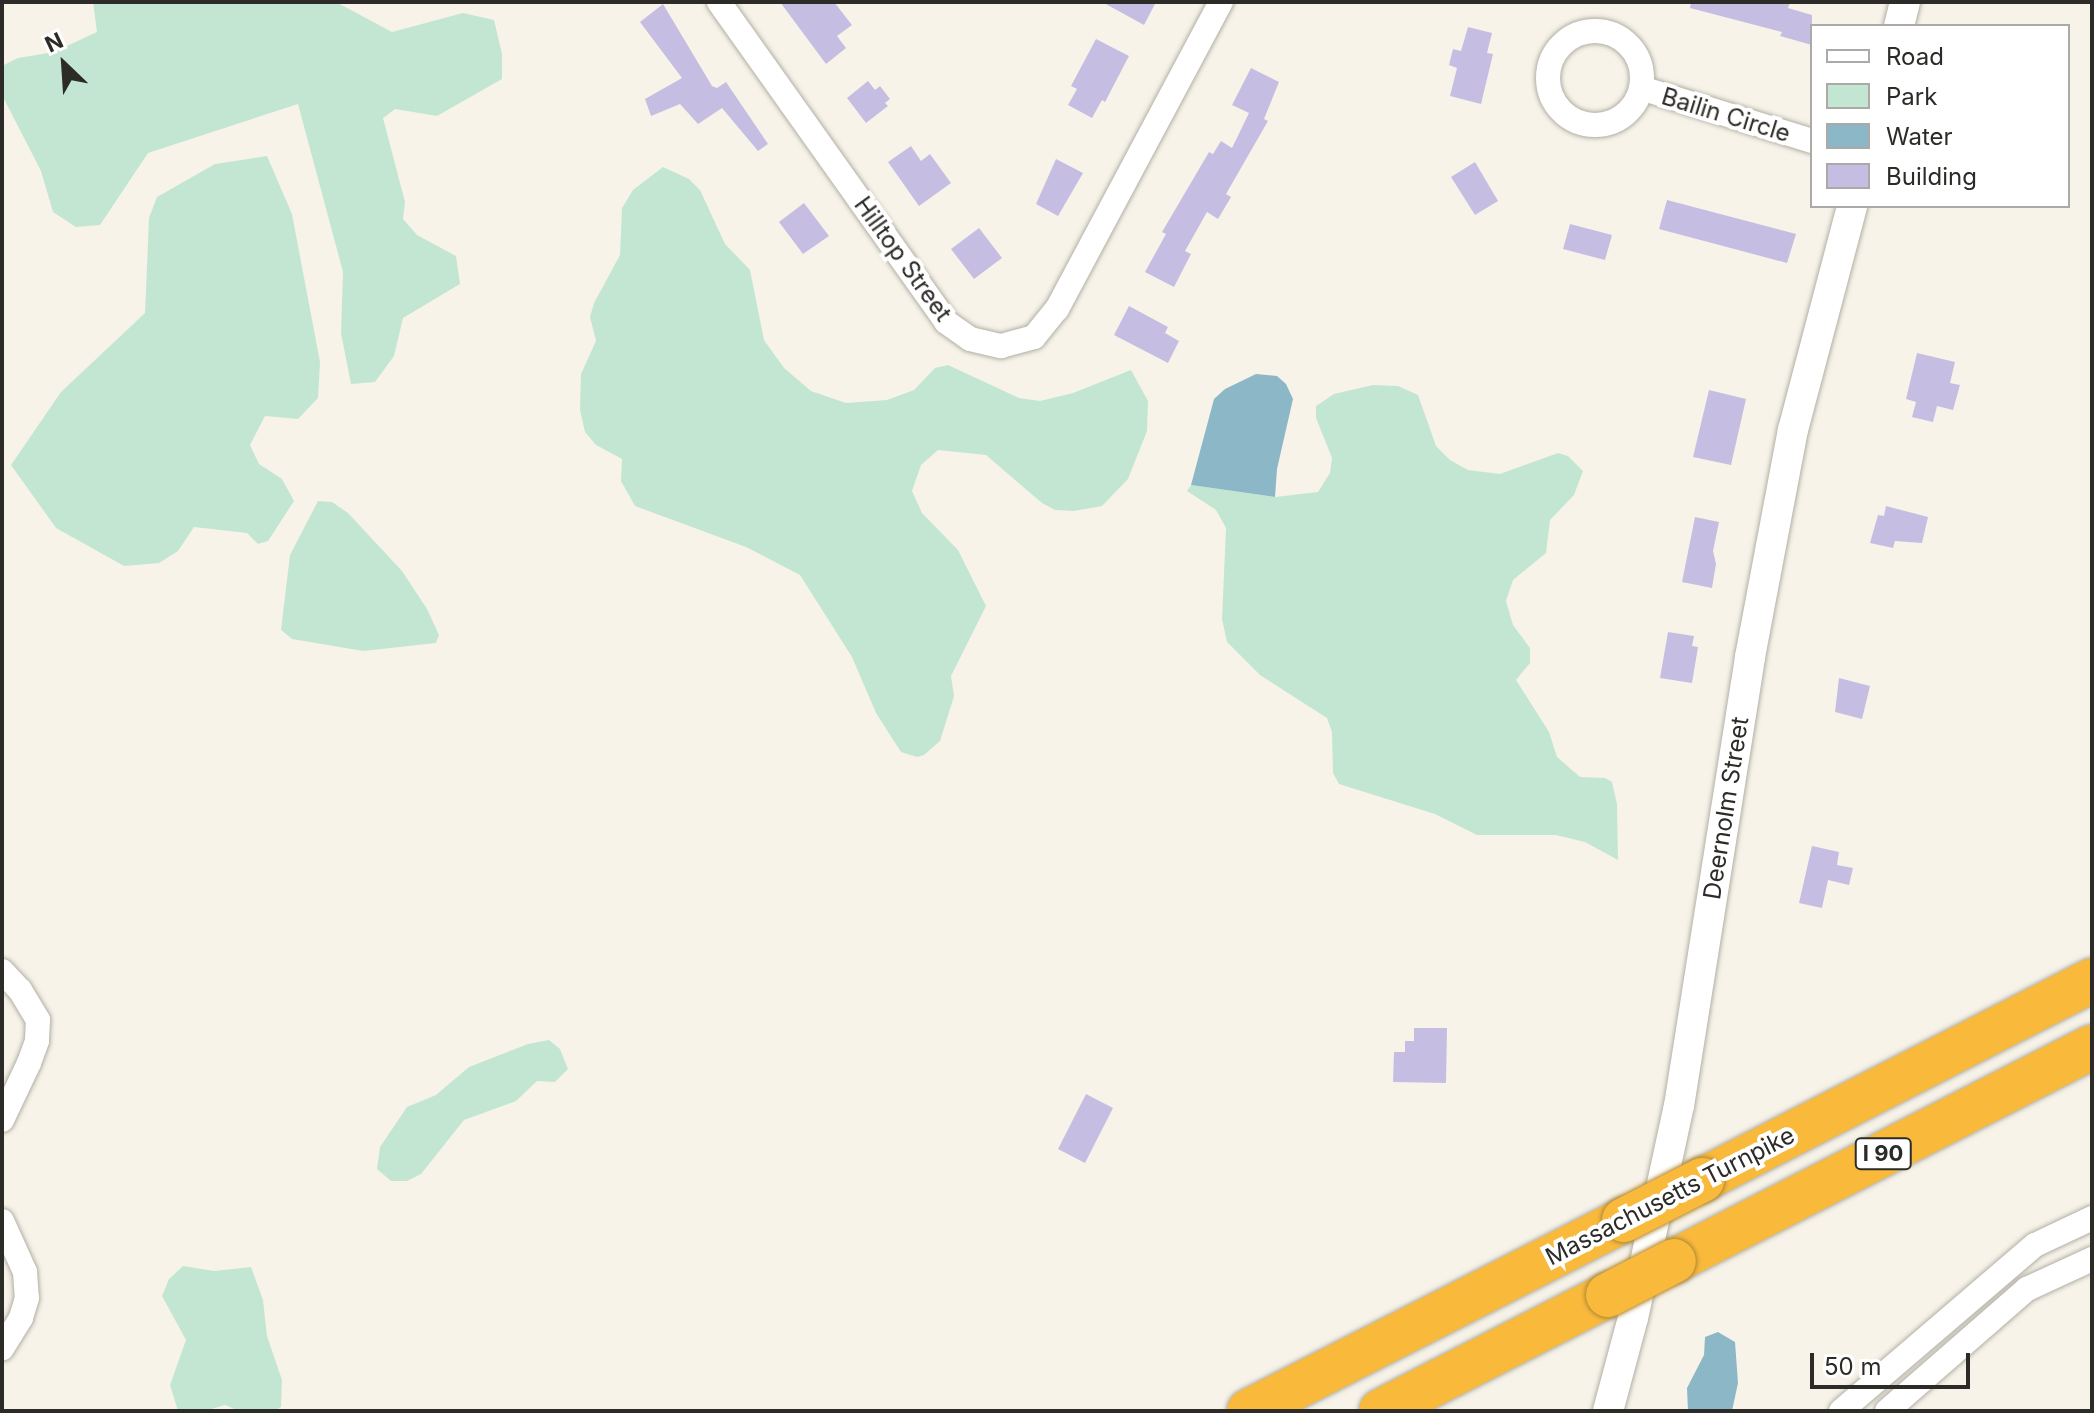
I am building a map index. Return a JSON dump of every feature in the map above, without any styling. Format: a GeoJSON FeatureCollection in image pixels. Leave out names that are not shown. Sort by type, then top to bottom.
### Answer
{"type":"FeatureCollection","features":[{"type":"Feature","properties":{"kind":"highway","name":"Massachusetts Turnpike"},"geometry":{"type":"LineString","coordinates":[[1249,1411],[2092,980]]}},
{"type":"Feature","properties":{"kind":"highway","name":"I 90"},"geometry":{"type":"LineString","coordinates":[[1381,1411],[2092,1047]]}},
{"type":"Feature","properties":{"kind":"street","name":"Hilltop Street"},"geometry":{"type":"LineString","coordinates":[[719,2],[946,322],[970,339],[1001,346],[1034,337],[1057,309],[1221,2]]}},
{"type":"Feature","properties":{"kind":"street"},"geometry":{"type":"LineString","coordinates":[[1900,24],[1905,2]]}},
{"type":"Feature","properties":{"kind":"street","name":"Bailin Circle"},"geometry":{"type":"LineString","coordinates":[[1641,88],[1810,140]]}},
{"type":"Feature","properties":{"kind":"street","name":"Deernolm Street"},"geometry":{"type":"LineString","coordinates":[[1608,1411],[1629,1333],[1679,1106],[1750,657],[1793,430],[1851,208]]}},
{"type":"Feature","properties":{"kind":"street"},"geometry":{"type":"LineString","coordinates":[[2,971],[20,990],[38,1020],[37,1041],[2,1120]]}},
{"type":"Feature","properties":{"kind":"street"},"geometry":{"type":"LineString","coordinates":[[1841,1411],[2035,1245],[2092,1218]]}},
{"type":"Feature","properties":{"kind":"street"},"geometry":{"type":"LineString","coordinates":[[2,1221],[25,1272],[27,1298],[21,1318],[2,1349]]}},
{"type":"Feature","properties":{"kind":"street"},"geometry":{"type":"LineString","coordinates":[[1887,1411],[2027,1289],[2092,1259]]}},
{"type":"Feature","properties":{"kind":"green space"},"geometry":{"type":"Polygon","coordinates":[[[93,2],[336,2],[392,32],[463,13],[494,20],[502,54],[502,79],[437,116],[395,109],[383,118],[405,202],[403,219],[417,235],[456,256],[460,284],[403,318],[394,356],[375,382],[351,384],[341,333],[343,272],[298,104],[148,153],[100,225],[76,227],[53,212],[41,171],[2,95],[2,66],[18,58],[54,52],[97,32],[93,2]]]}},
{"type":"Feature","properties":{"kind":"green space"},"geometry":{"type":"Polygon","coordinates":[[[267,156],[292,214],[320,362],[318,398],[298,419],[265,416],[250,445],[259,464],[282,479],[294,501],[268,541],[258,544],[247,533],[194,527],[178,551],[159,563],[124,566],[56,528],[11,465],[61,392],[145,313],[149,218],[157,197],[215,164],[267,156]]]}},
{"type":"Feature","properties":{"kind":"green space"},"geometry":{"type":"Polygon","coordinates":[[[663,167],[689,179],[700,190],[725,244],[750,270],[764,340],[784,368],[811,391],[846,403],[887,400],[914,390],[935,368],[948,365],[1019,398],[1040,401],[1073,393],[1131,370],[1148,401],[1147,431],[1128,479],[1102,506],[1074,511],[1055,510],[1042,503],[986,455],[938,450],[921,465],[912,491],[922,513],[958,550],[986,606],[951,676],[954,696],[940,741],[924,755],[917,757],[901,752],[876,713],[852,657],[800,575],[746,547],[635,506],[621,481],[622,459],[596,445],[585,432],[580,410],[581,374],[596,341],[590,317],[594,303],[620,255],[622,208],[633,190],[663,167]]]}},
{"type":"Feature","properties":{"kind":"green space"},"geometry":{"type":"Polygon","coordinates":[[[1373,385],[1398,386],[1418,395],[1436,446],[1450,460],[1468,470],[1500,474],[1558,453],[1568,456],[1583,471],[1574,495],[1550,520],[1546,553],[1513,580],[1506,601],[1513,625],[1530,648],[1530,663],[1516,680],[1549,732],[1557,757],[1580,777],[1605,778],[1612,782],[1617,804],[1618,860],[1585,842],[1556,835],[1477,835],[1435,814],[1339,784],[1333,773],[1332,732],[1327,718],[1260,675],[1227,642],[1222,619],[1226,528],[1216,510],[1187,491],[1191,485],[1275,497],[1318,492],[1330,473],[1332,458],[1316,418],[1316,406],[1334,394],[1373,385]]]}},
{"type":"Feature","properties":{"kind":"green space"},"geometry":{"type":"Polygon","coordinates":[[[318,501],[332,502],[348,513],[402,571],[427,609],[439,635],[436,643],[363,651],[292,639],[281,630],[290,555],[318,501]]]}},
{"type":"Feature","properties":{"kind":"green space"},"geometry":{"type":"Polygon","coordinates":[[[549,1040],[560,1049],[568,1069],[555,1082],[537,1081],[516,1101],[464,1120],[421,1174],[407,1181],[391,1181],[377,1169],[380,1147],[407,1107],[436,1095],[469,1067],[528,1044],[549,1040]]]}},
{"type":"Feature","properties":{"kind":"green space"},"geometry":{"type":"Polygon","coordinates":[[[183,1266],[214,1271],[251,1267],[263,1300],[267,1336],[282,1380],[281,1407],[274,1411],[239,1411],[225,1405],[205,1411],[178,1411],[170,1385],[186,1340],[162,1296],[169,1279],[183,1266]]]}},
{"type":"Feature","properties":{"kind":"water"},"geometry":{"type":"Polygon","coordinates":[[[1256,374],[1277,376],[1286,384],[1293,399],[1277,469],[1275,497],[1191,485],[1214,399],[1225,389],[1256,374]]]}},
{"type":"Feature","properties":{"kind":"water"},"geometry":{"type":"Polygon","coordinates":[[[1718,1332],[1735,1342],[1738,1383],[1732,1411],[1688,1411],[1687,1388],[1704,1355],[1705,1337],[1718,1332]]]}},
{"type":"Feature","properties":{"kind":"building"},"geometry":{"type":"Polygon","coordinates":[[[780,2],[834,2],[852,25],[837,36],[846,48],[826,64],[780,2]]]}},
{"type":"Feature","properties":{"kind":"building"},"geometry":{"type":"Polygon","coordinates":[[[1102,2],[1156,2],[1144,25],[1102,2]]]}},
{"type":"Feature","properties":{"kind":"building"},"geometry":{"type":"Polygon","coordinates":[[[1691,2],[1790,2],[1788,8],[1812,15],[1810,44],[1780,36],[1782,32],[1690,8],[1691,2]]]}},
{"type":"Feature","properties":{"kind":"building"},"geometry":{"type":"Polygon","coordinates":[[[663,4],[712,86],[717,88],[726,82],[768,144],[758,151],[722,108],[698,124],[680,104],[651,116],[645,99],[682,78],[640,22],[663,4]]]}},
{"type":"Feature","properties":{"kind":"building"},"geometry":{"type":"Polygon","coordinates":[[[1468,27],[1492,33],[1487,53],[1493,54],[1481,104],[1450,96],[1457,68],[1449,65],[1453,49],[1461,51],[1468,27]]]}},
{"type":"Feature","properties":{"kind":"building"},"geometry":{"type":"Polygon","coordinates":[[[1096,39],[1129,56],[1105,102],[1102,100],[1092,118],[1068,105],[1077,89],[1071,86],[1096,39]]]}},
{"type":"Feature","properties":{"kind":"building"},"geometry":{"type":"Polygon","coordinates":[[[1251,68],[1279,82],[1264,119],[1268,121],[1226,194],[1231,197],[1218,219],[1207,212],[1185,251],[1191,254],[1174,287],[1145,272],[1166,234],[1162,232],[1209,152],[1213,154],[1221,141],[1232,148],[1249,113],[1232,105],[1251,68]]]}},
{"type":"Feature","properties":{"kind":"building"},"geometry":{"type":"Polygon","coordinates":[[[868,81],[875,90],[880,86],[890,99],[885,103],[888,106],[866,123],[847,98],[868,81]]]}},
{"type":"Feature","properties":{"kind":"building"},"geometry":{"type":"Polygon","coordinates":[[[911,146],[921,161],[930,154],[951,183],[919,206],[888,162],[911,146]]]}},
{"type":"Feature","properties":{"kind":"building"},"geometry":{"type":"Polygon","coordinates":[[[1056,159],[1083,173],[1058,216],[1036,204],[1056,159]]]}},
{"type":"Feature","properties":{"kind":"building"},"geometry":{"type":"Polygon","coordinates":[[[1475,162],[1498,201],[1475,215],[1451,177],[1475,162]]]}},
{"type":"Feature","properties":{"kind":"building"},"geometry":{"type":"Polygon","coordinates":[[[1667,200],[1796,234],[1787,263],[1659,229],[1667,200]]]}},
{"type":"Feature","properties":{"kind":"building"},"geometry":{"type":"Polygon","coordinates":[[[804,203],[829,236],[803,254],[779,222],[804,203]]]}},
{"type":"Feature","properties":{"kind":"building"},"geometry":{"type":"Polygon","coordinates":[[[1570,224],[1612,235],[1605,260],[1563,249],[1570,224]]]}},
{"type":"Feature","properties":{"kind":"building"},"geometry":{"type":"Polygon","coordinates":[[[979,228],[1002,258],[974,279],[951,249],[979,228]]]}},
{"type":"Feature","properties":{"kind":"building"},"geometry":{"type":"Polygon","coordinates":[[[1129,306],[1168,327],[1165,333],[1179,341],[1168,363],[1114,335],[1129,306]]]}},
{"type":"Feature","properties":{"kind":"building"},"geometry":{"type":"Polygon","coordinates":[[[1917,353],[1955,362],[1950,383],[1960,385],[1953,410],[1937,406],[1933,422],[1912,417],[1916,402],[1906,399],[1917,353]]]}},
{"type":"Feature","properties":{"kind":"building"},"geometry":{"type":"Polygon","coordinates":[[[1709,390],[1746,399],[1731,465],[1693,457],[1709,390]]]}},
{"type":"Feature","properties":{"kind":"building"},"geometry":{"type":"Polygon","coordinates":[[[1886,506],[1928,517],[1922,543],[1895,541],[1893,548],[1870,543],[1878,515],[1884,516],[1886,506]]]}},
{"type":"Feature","properties":{"kind":"building"},"geometry":{"type":"Polygon","coordinates":[[[1695,517],[1719,522],[1713,551],[1716,564],[1712,588],[1682,582],[1695,517]]]}},
{"type":"Feature","properties":{"kind":"building"},"geometry":{"type":"Polygon","coordinates":[[[1668,632],[1694,636],[1692,646],[1698,647],[1692,683],[1660,678],[1668,632]]]}},
{"type":"Feature","properties":{"kind":"building"},"geometry":{"type":"Polygon","coordinates":[[[1839,678],[1870,686],[1862,719],[1835,712],[1839,678]]]}},
{"type":"Feature","properties":{"kind":"building"},"geometry":{"type":"Polygon","coordinates":[[[1812,846],[1839,852],[1837,865],[1853,868],[1849,885],[1828,880],[1822,908],[1799,903],[1812,846]]]}},
{"type":"Feature","properties":{"kind":"building"},"geometry":{"type":"Polygon","coordinates":[[[1414,1028],[1447,1028],[1446,1083],[1393,1082],[1394,1052],[1405,1052],[1405,1041],[1414,1041],[1414,1028]]]}},
{"type":"Feature","properties":{"kind":"building"},"geometry":{"type":"Polygon","coordinates":[[[1086,1094],[1113,1108],[1085,1163],[1058,1149],[1086,1094]]]}}]}
